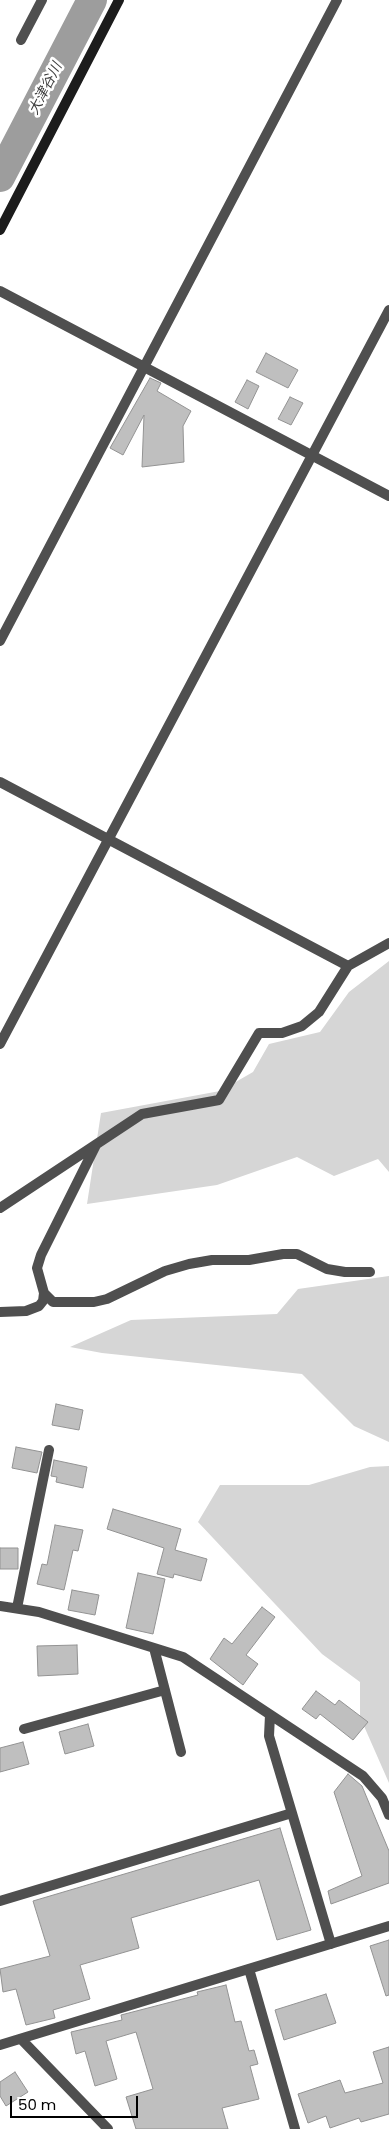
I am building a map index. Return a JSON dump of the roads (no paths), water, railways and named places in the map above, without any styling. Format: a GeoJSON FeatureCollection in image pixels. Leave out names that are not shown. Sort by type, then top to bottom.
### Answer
{"type":"FeatureCollection","features":[{"type":"Feature","properties":{"kind":"main road"},"geometry":{"type":"LineString","coordinates":[[0,230],[119,0]]}},
{"type":"Feature","properties":{"kind":"street"},"geometry":{"type":"LineString","coordinates":[[21,40],[42,0]]}},
{"type":"Feature","properties":{"kind":"street"},"geometry":{"type":"LineString","coordinates":[[0,641],[337,0]]}},
{"type":"Feature","properties":{"kind":"street"},"geometry":{"type":"LineString","coordinates":[[0,291],[389,496]]}},
{"type":"Feature","properties":{"kind":"street"},"geometry":{"type":"LineString","coordinates":[[0,1044],[389,310]]}},
{"type":"Feature","properties":{"kind":"street"},"geometry":{"type":"LineString","coordinates":[[0,782],[348,966]]}},
{"type":"Feature","properties":{"kind":"street"},"geometry":{"type":"LineString","coordinates":[[0,1208],[142,1114],[219,1100],[259,1033],[282,1033],[302,1026],[319,1012],[348,966],[389,943]]}},
{"type":"Feature","properties":{"kind":"street"},"geometry":{"type":"LineString","coordinates":[[96,1145],[41,1255],[37,1268],[44,1293],[53,1302],[94,1302],[106,1299],[166,1270],[212,1260],[249,1260],[283,1254],[297,1254],[326,1269],[345,1272],[370,1272]]}},
{"type":"Feature","properties":{"kind":"street"},"geometry":{"type":"LineString","coordinates":[[0,1312],[26,1311],[39,1306],[43,1301],[44,1293]]}},
{"type":"Feature","properties":{"kind":"street"},"geometry":{"type":"LineString","coordinates":[[17,1608],[49,1450]]}},
{"type":"Feature","properties":{"kind":"street"},"geometry":{"type":"LineString","coordinates":[[0,1606],[38,1612],[183,1657],[363,1776],[382,1798],[389,1815]]}},
{"type":"Feature","properties":{"kind":"street"},"geometry":{"type":"LineString","coordinates":[[154,1648],[181,1752]]}},
{"type":"Feature","properties":{"kind":"street"},"geometry":{"type":"LineString","coordinates":[[24,1729],[165,1690]]}},
{"type":"Feature","properties":{"kind":"street"},"geometry":{"type":"LineString","coordinates":[[270,1715],[269,1736],[331,1944]]}},
{"type":"Feature","properties":{"kind":"street"},"geometry":{"type":"LineString","coordinates":[[0,1901],[292,1813]]}},
{"type":"Feature","properties":{"kind":"street"},"geometry":{"type":"LineString","coordinates":[[0,2046],[389,1926]]}},
{"type":"Feature","properties":{"kind":"street"},"geometry":{"type":"LineString","coordinates":[[248,1969],[294,2129]]}},
{"type":"Feature","properties":{"kind":"street"},"geometry":{"type":"LineString","coordinates":[[21,2039],[108,2129]]}},
{"type":"Feature","properties":{"kind":"waterway","name":"大津谷川"},"geometry":{"type":"LineString","coordinates":[[0,177],[92,0]]}}]}
